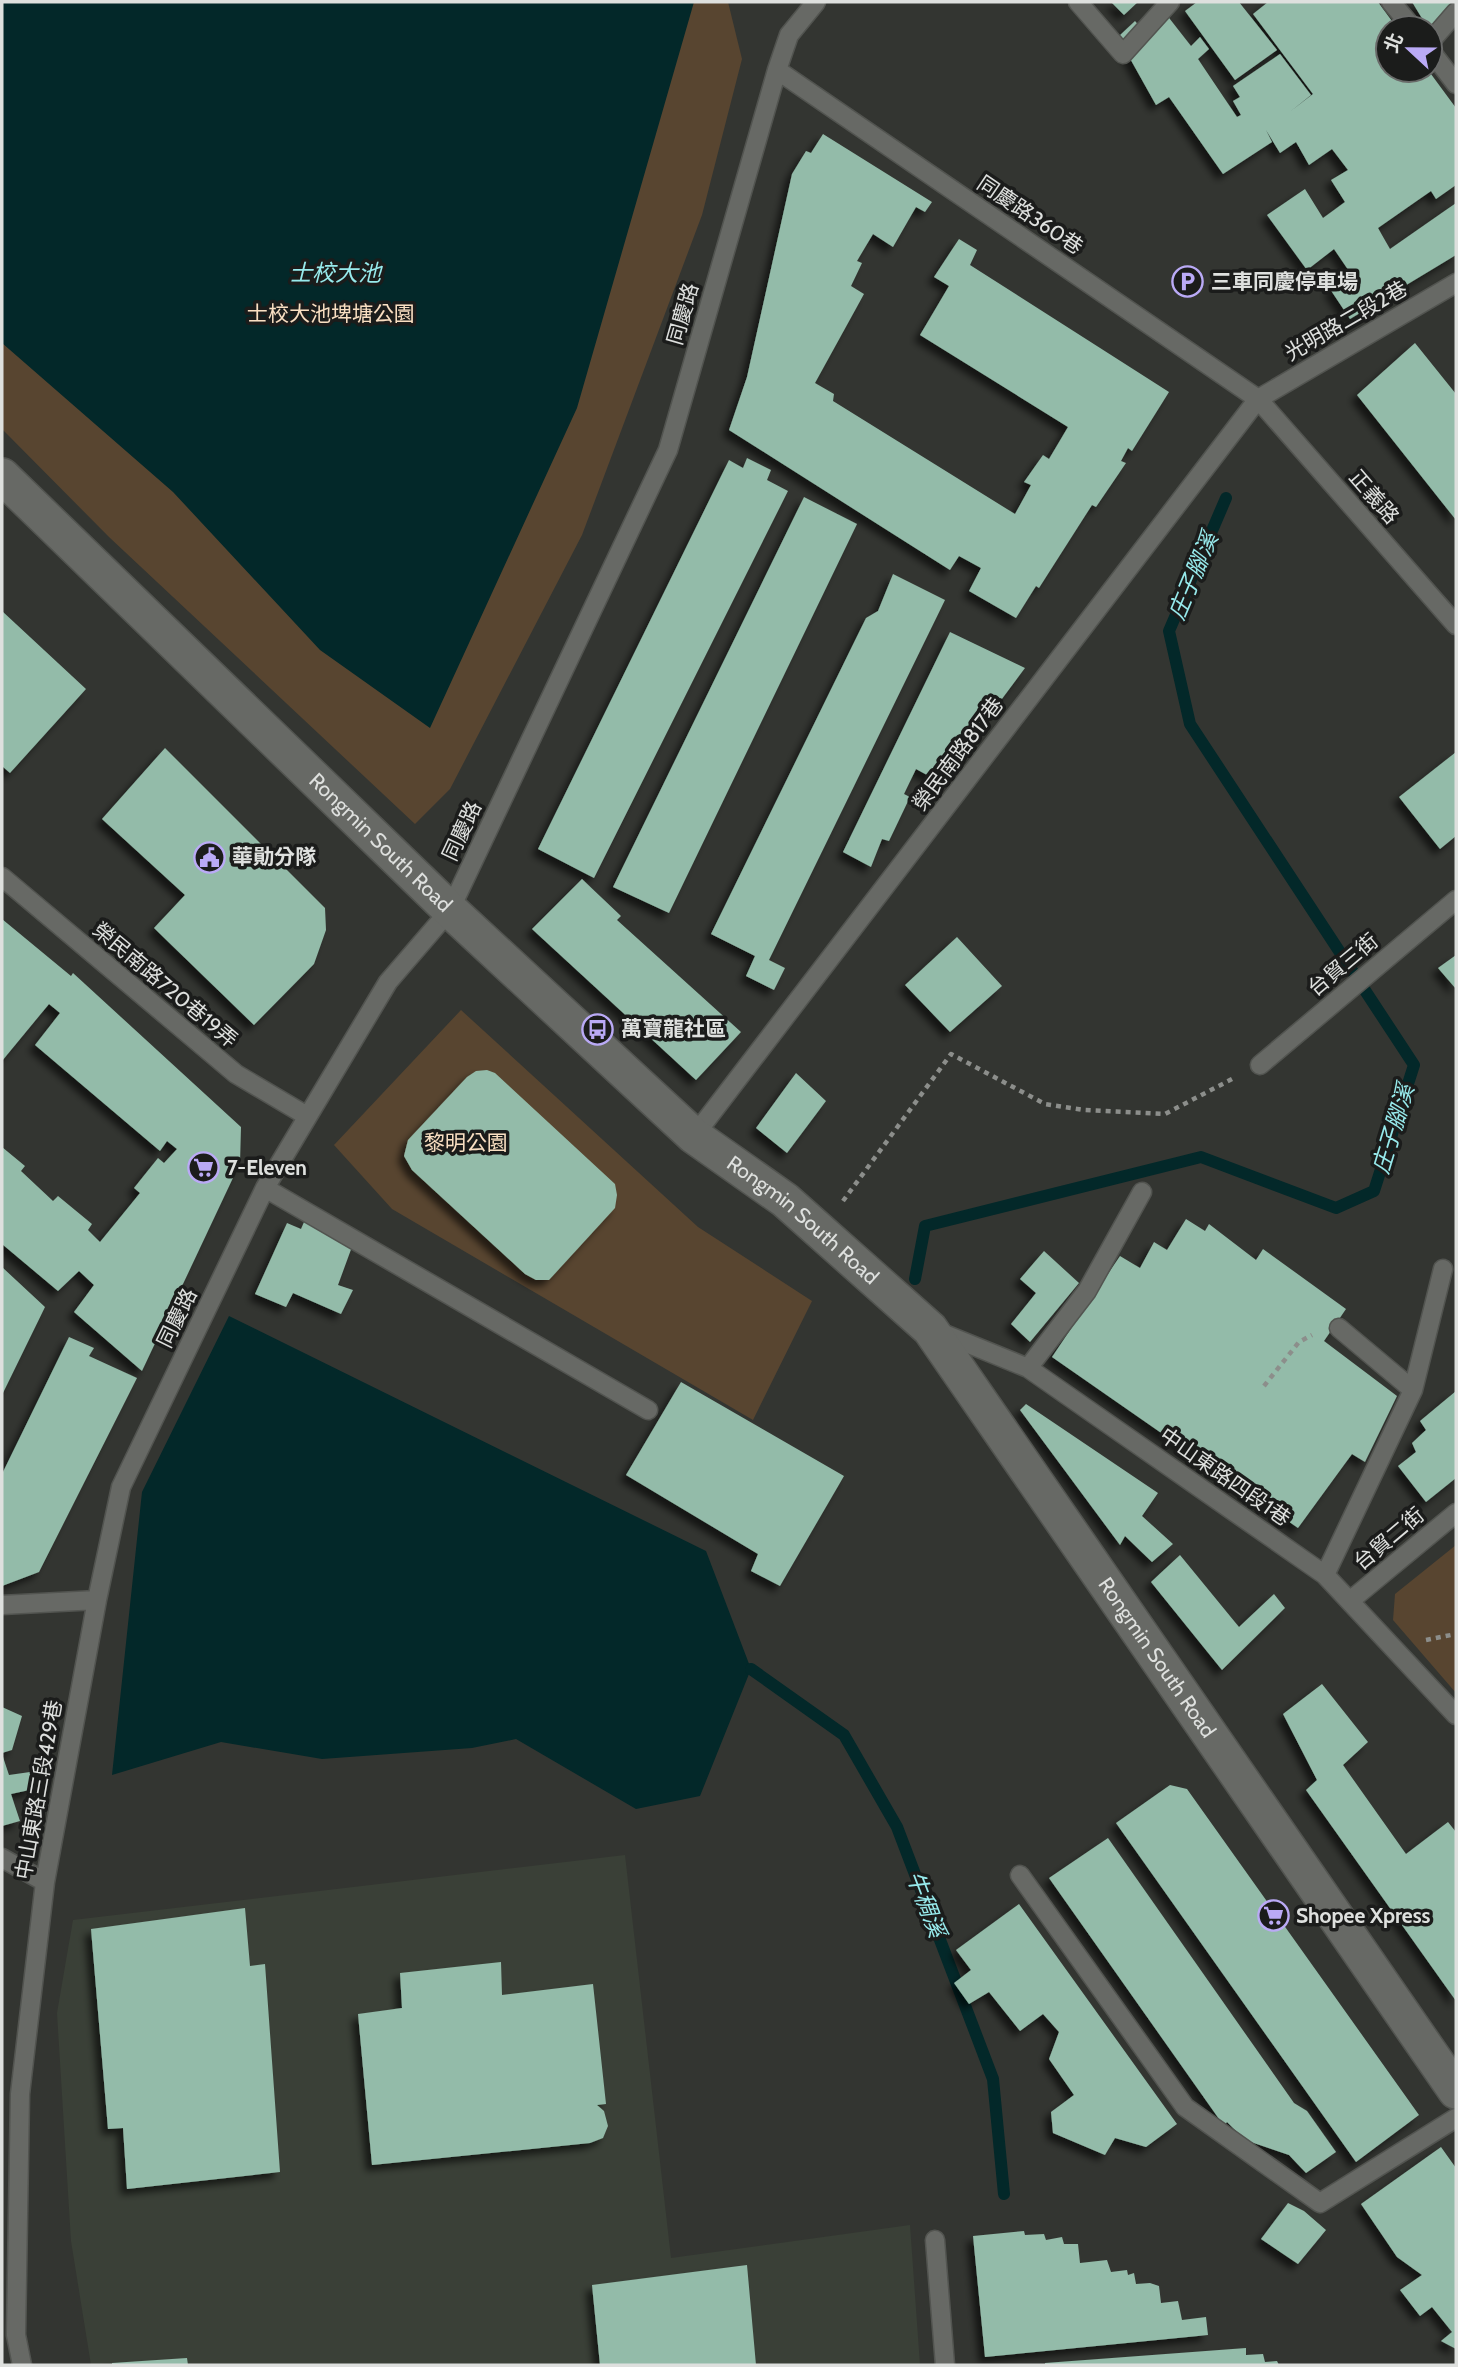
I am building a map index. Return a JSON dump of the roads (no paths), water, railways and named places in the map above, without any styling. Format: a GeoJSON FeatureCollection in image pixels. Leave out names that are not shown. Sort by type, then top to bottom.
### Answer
{"type":"FeatureCollection","features":[{"type":"Feature","properties":{"kind":"street","name":"Rongmin South Road"},"geometry":{"type":"LineString","coordinates":[[2,475],[450,910],[694,1136],[785,1200],[930,1329],[1456,2091]]}},
{"type":"Feature","properties":{"kind":"lane","name":"同慶路"},"geometry":{"type":"LineString","coordinates":[[97,1600],[121,1487],[265,1188],[388,982],[450,910],[668,450],[777,70],[789,34],[816,2]]}},
{"type":"Feature","properties":{"kind":"lane"},"geometry":{"type":"LineString","coordinates":[[1078,2],[1123,54],[1170,2]]}},
{"type":"Feature","properties":{"kind":"lane"},"geometry":{"type":"LineString","coordinates":[[1444,26],[1456,12]]}},
{"type":"Feature","properties":{"kind":"lane"},"geometry":{"type":"LineString","coordinates":[[1444,68],[1456,84]]}},
{"type":"Feature","properties":{"kind":"lane","name":"同慶路360巷"},"geometry":{"type":"LineString","coordinates":[[777,70],[1258,399]]}},
{"type":"Feature","properties":{"kind":"lane","name":"光明路二段2巷"},"geometry":{"type":"LineString","coordinates":[[1258,399],[1456,283]]}},
{"type":"Feature","properties":{"kind":"lane","name":"正義路"},"geometry":{"type":"LineString","coordinates":[[1258,399],[1456,625]]}},
{"type":"Feature","properties":{"kind":"lane","name":"榮民南路817巷"},"geometry":{"type":"LineString","coordinates":[[694,1136],[1258,399]]}},
{"type":"Feature","properties":{"kind":"lane","name":"榮民南路720巷19弄"},"geometry":{"type":"LineString","coordinates":[[2,877],[236,1074],[307,1116]]}},
{"type":"Feature","properties":{"kind":"lane","name":"台貿三街"},"geometry":{"type":"LineString","coordinates":[[1259,1065],[1456,900]]}},
{"type":"Feature","properties":{"kind":"lane"},"geometry":{"type":"LineString","coordinates":[[265,1188],[648,1410]]}},
{"type":"Feature","properties":{"kind":"lane"},"geometry":{"type":"LineString","coordinates":[[1028,1368],[1087,1291],[1142,1192]]}},
{"type":"Feature","properties":{"kind":"lane"},"geometry":{"type":"LineString","coordinates":[[1325,1575],[1413,1390],[1443,1269]]}},
{"type":"Feature","properties":{"kind":"lane"},"geometry":{"type":"LineString","coordinates":[[1339,1328],[1413,1390]]}},
{"type":"Feature","properties":{"kind":"lane","name":"中山東路四段1巷"},"geometry":{"type":"LineString","coordinates":[[930,1329],[1028,1368],[1325,1575],[1456,1715]]}},
{"type":"Feature","properties":{"kind":"lane","name":"台貿二街"},"geometry":{"type":"LineString","coordinates":[[1351,1600],[1456,1513]]}},
{"type":"Feature","properties":{"kind":"lane"},"geometry":{"type":"LineString","coordinates":[[2,1605],[97,1600]]}},
{"type":"Feature","properties":{"kind":"lane","name":"中山東路三段429巷"},"geometry":{"type":"LineString","coordinates":[[22,2365],[9,2335],[20,2094],[45,1882],[97,1600]]}},
{"type":"Feature","properties":{"kind":"lane"},"geometry":{"type":"LineString","coordinates":[[2,1858],[45,1882]]}},
{"type":"Feature","properties":{"kind":"lane"},"geometry":{"type":"LineString","coordinates":[[1020,1875],[1185,2108],[1320,2203],[1456,2118]]}},
{"type":"Feature","properties":{"kind":"lane"},"geometry":{"type":"LineString","coordinates":[[935,2240],[945,2365]]}},
{"type":"Feature","properties":{"kind":"water","name":"士校大池"},"geometry":{"type":"Polygon","coordinates":[[[2,2],[694,2],[577,408],[430,728],[320,650],[173,492],[2,343],[2,2]]]}},
{"type":"Feature","properties":{"kind":"water"},"geometry":{"type":"Polygon","coordinates":[[[229,1316],[706,1551],[751,1669],[700,1796],[636,1809],[516,1739],[472,1748],[322,1759],[221,1742],[112,1775],[142,1492],[229,1316]]]}},
{"type":"Feature","properties":{"kind":"waterway","name":"庄子腳溪"},"geometry":{"type":"LineString","coordinates":[[915,1279],[925,1226],[1201,1157],[1336,1208],[1374,1191],[1414,1065],[1190,724],[1169,631],[1226,498]]}},
{"type":"Feature","properties":{"kind":"waterway","name":"牛稠溪"},"geometry":{"type":"LineString","coordinates":[[751,1669],[844,1735],[897,1827],[993,2079],[1004,2194]]}},
{"type":"Feature","properties":{"kind":"place","name":"三車同慶停車場"},"geometry":{"type":"Point","coordinates":[1188,282]}},
{"type":"Feature","properties":{"kind":"place","name":"華勛分隊"},"geometry":{"type":"Point","coordinates":[209,857]}},
{"type":"Feature","properties":{"kind":"place","name":"萬寶龍社區"},"geometry":{"type":"Point","coordinates":[598,1029]}},
{"type":"Feature","properties":{"kind":"place","name":"7-Eleven"},"geometry":{"type":"Point","coordinates":[204,1168]}},
{"type":"Feature","properties":{"kind":"place","name":"Shopee Xpress"},"geometry":{"type":"Point","coordinates":[1273,1916]}},
{"type":"Feature","properties":{"kind":"park label","name":"士校大池埤塘公園"},"geometry":{"type":"Point","coordinates":[331,314]}},
{"type":"Feature","properties":{"kind":"park label","name":"黎明公園"},"geometry":{"type":"Point","coordinates":[466,1143]}}]}
